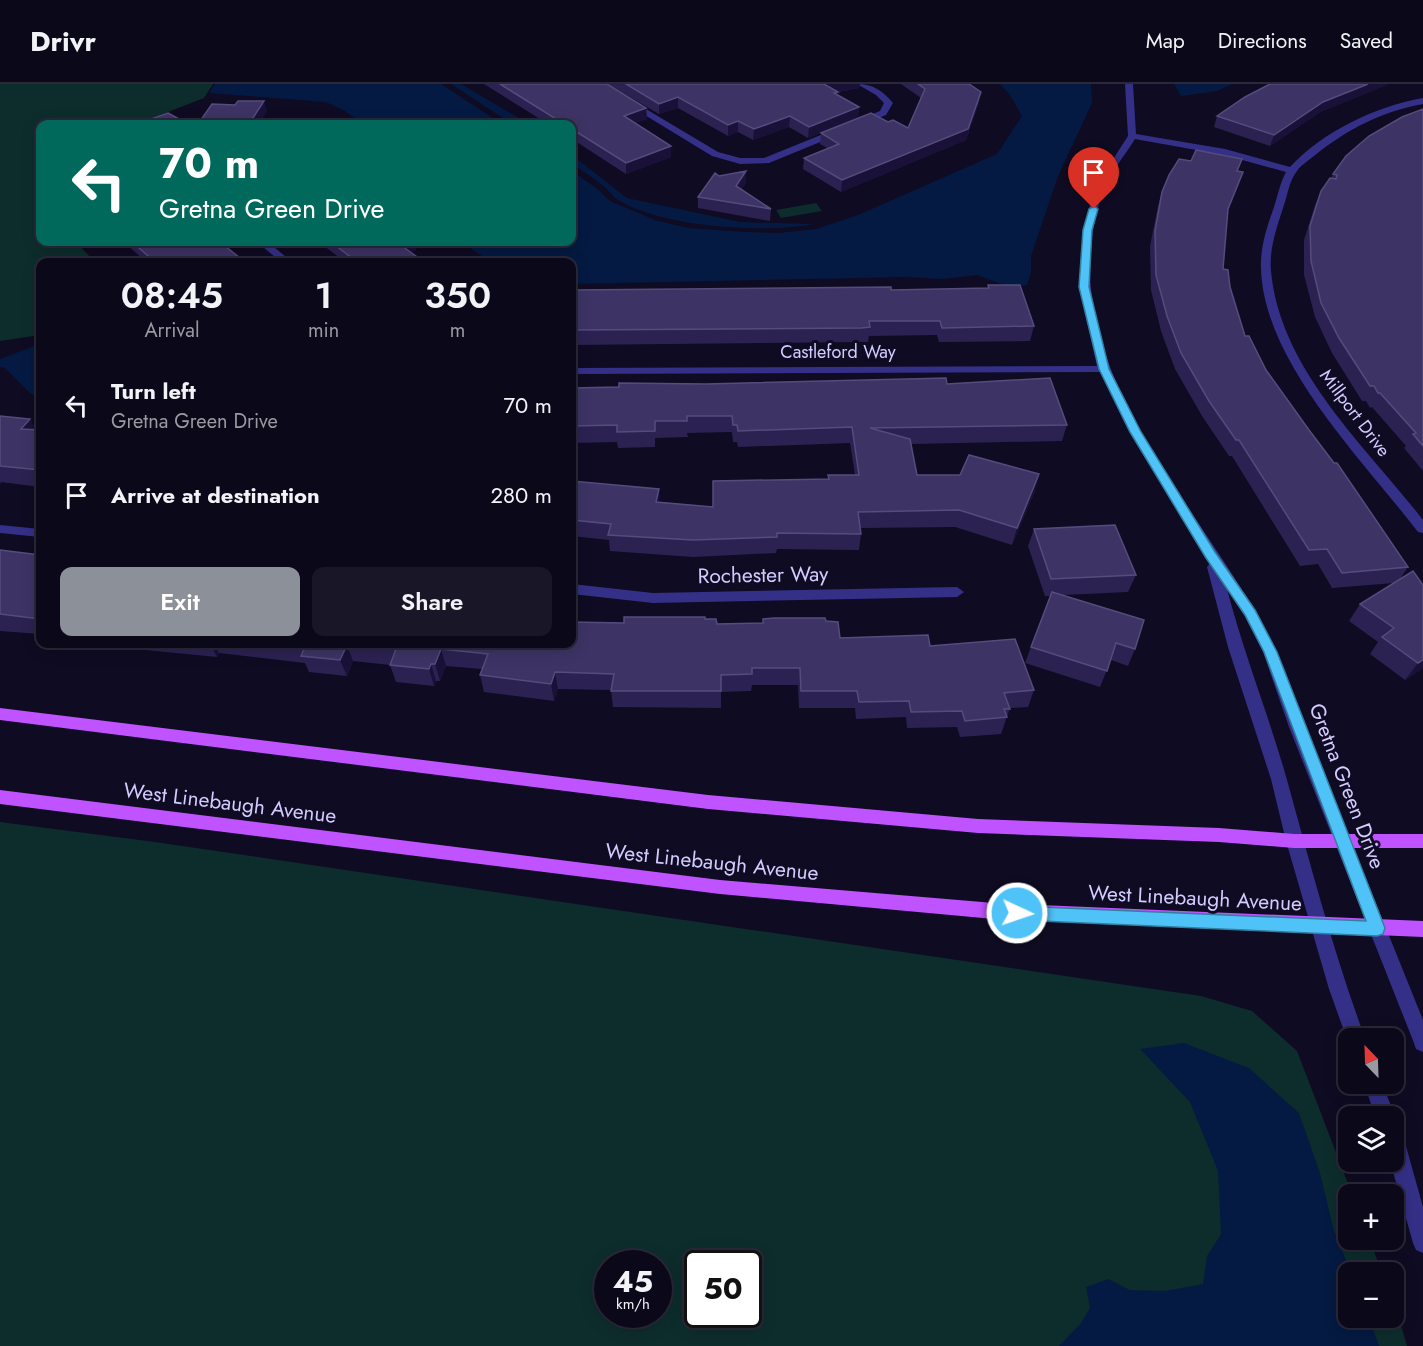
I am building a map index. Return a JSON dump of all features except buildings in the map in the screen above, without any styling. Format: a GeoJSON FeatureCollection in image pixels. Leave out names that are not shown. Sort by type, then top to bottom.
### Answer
{"type":"FeatureCollection","features":[{"type":"Feature","properties":{"kind":"main road"},"geometry":{"type":"LineString","coordinates":[[0,714],[708,802],[978,826],[1219,835],[1294,841],[1423,841]]}},
{"type":"Feature","properties":{"kind":"main road","name":"West Linebaugh Avenue"},"geometry":{"type":"LineString","coordinates":[[0,797],[732,888],[994,912],[1320,927],[1423,929]]}},
{"type":"Feature","properties":{"kind":"street"},"geometry":{"type":"LineString","coordinates":[[598,84],[715,154],[738,162],[766,161],[883,113],[889,103],[879,93],[861,84]]}},
{"type":"Feature","properties":{"kind":"street"},"geometry":{"type":"LineString","coordinates":[[1129,84],[1132,136],[1225,152],[1292,171]]}},
{"type":"Feature","properties":{"kind":"street","name":"Millport Drive"},"geometry":{"type":"LineString","coordinates":[[1423,101],[1405,103],[1344,131],[1315,150],[1292,171],[1269,233],[1266,272],[1274,313],[1297,362],[1327,410],[1395,491],[1423,529]]}},
{"type":"Feature","properties":{"kind":"street","name":"Gretna Green Drive"},"geometry":{"type":"LineString","coordinates":[[1132,136],[1100,187],[1088,230],[1084,287],[1104,369],[1135,432],[1210,555],[1250,613],[1270,652],[1342,841],[1423,1043]]}},
{"type":"Feature","properties":{"kind":"street"},"geometry":{"type":"LineString","coordinates":[[267,246],[282,258]]}},
{"type":"Feature","properties":{"kind":"street","name":"Castleford Way"},"geometry":{"type":"LineString","coordinates":[[576,371],[1104,369]]}},
{"type":"Feature","properties":{"kind":"street"},"geometry":{"type":"LineString","coordinates":[[0,529],[36,534]]}},
{"type":"Feature","properties":{"kind":"street","name":"Gretna Green Drive"},"geometry":{"type":"LineString","coordinates":[[1210,555],[1235,646],[1279,779],[1294,841],[1338,989],[1352,1028]]}},
{"type":"Feature","properties":{"kind":"street","name":"Rochester Way"},"geometry":{"type":"LineString","coordinates":[[576,589],[653,598],[957,592]]}},
{"type":"Feature","properties":{"kind":"street"},"geometry":{"type":"LineString","coordinates":[[1403,1172],[1422,1237]]}},
{"type":"Feature","properties":{"kind":"green space"},"geometry":{"type":"Polygon","coordinates":[[[0,84],[213,84],[204,98],[147,120],[36,120],[36,246],[80,246],[91,258],[36,258],[36,336],[0,341],[0,84]]]}},
{"type":"Feature","properties":{"kind":"green space"},"geometry":{"type":"Polygon","coordinates":[[[816,203],[822,211],[781,218],[776,210],[816,203]]]}},
{"type":"Feature","properties":{"kind":"green space"},"geometry":{"type":"Polygon","coordinates":[[[0,822],[155,842],[1201,996],[1252,1011],[1297,1051],[1338,1158],[1338,1172],[1344,1172],[1348,1184],[1338,1184],[1338,1250],[1373,1250],[1378,1262],[1338,1262],[1338,1328],[1402,1328],[1407,1346],[0,1346],[0,822]]]}},
{"type":"Feature","properties":{"kind":"water"},"geometry":{"type":"Polygon","coordinates":[[[215,84],[441,84],[496,120],[357,120],[345,111],[326,102],[209,93],[215,84]]]}},
{"type":"Feature","properties":{"kind":"water"},"geometry":{"type":"Polygon","coordinates":[[[451,84],[461,84],[522,120],[506,120],[451,84]]]}},
{"type":"Feature","properties":{"kind":"water"},"geometry":{"type":"Polygon","coordinates":[[[1000,84],[1091,84],[1092,103],[1058,176],[1031,256],[1031,272],[1027,285],[1010,287],[977,275],[942,279],[905,277],[576,284],[576,258],[485,258],[467,246],[576,246],[576,174],[610,201],[655,220],[688,228],[778,233],[816,229],[858,215],[997,154],[1022,116],[1010,95],[1000,84]]]}},
{"type":"Feature","properties":{"kind":"water"},"geometry":{"type":"Polygon","coordinates":[[[1174,84],[1232,84],[1217,91],[1181,96],[1174,84]]]}},
{"type":"Feature","properties":{"kind":"water"},"geometry":{"type":"Polygon","coordinates":[[[576,158],[627,198],[740,222],[814,224],[793,227],[741,228],[684,222],[634,208],[615,198],[576,167],[576,158]]]}},
{"type":"Feature","properties":{"kind":"water"},"geometry":{"type":"Polygon","coordinates":[[[36,346],[36,396],[5,368],[0,367],[0,359],[36,346]]]}},
{"type":"Feature","properties":{"kind":"water"},"geometry":{"type":"Polygon","coordinates":[[[1184,1043],[1249,1068],[1299,1113],[1320,1173],[1338,1241],[1338,1250],[1342,1250],[1347,1262],[1338,1262],[1338,1328],[1373,1328],[1379,1346],[1059,1346],[1081,1323],[1090,1308],[1086,1287],[1108,1279],[1130,1290],[1165,1291],[1203,1284],[1207,1256],[1221,1234],[1218,1171],[1190,1102],[1140,1049],[1184,1043]]]}},
{"type":"Feature","properties":{"kind":"route"},"geometry":{"type":"LineString","coordinates":[[1017,913],[1377,928],[1297,727],[1270,652],[1250,613],[1210,555],[1135,432],[1104,369],[1084,287],[1088,230],[1094,209]]}}]}
